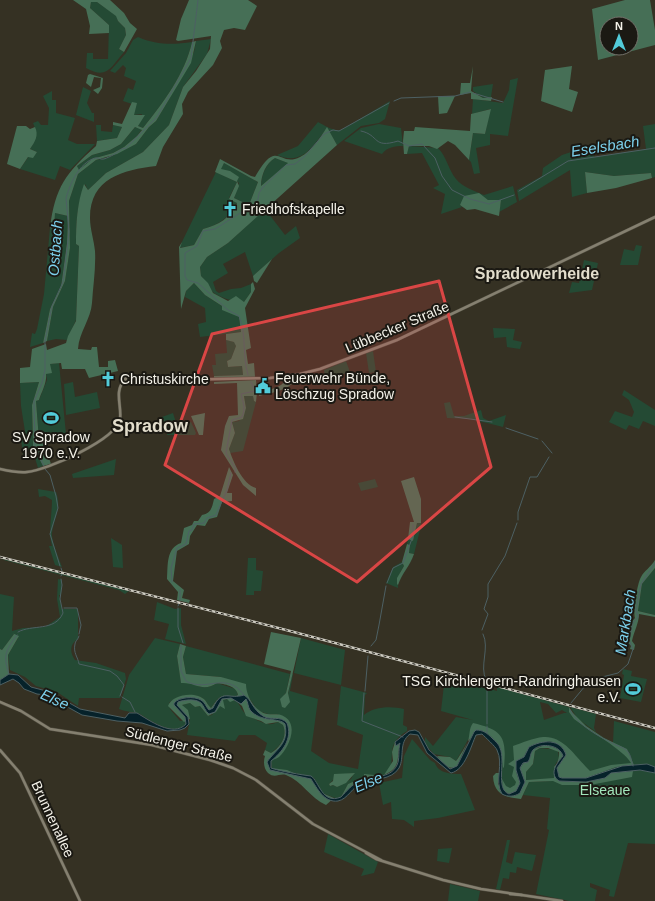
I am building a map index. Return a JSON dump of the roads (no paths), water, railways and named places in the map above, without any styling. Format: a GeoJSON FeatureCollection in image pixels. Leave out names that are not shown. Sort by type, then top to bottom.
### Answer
{"type":"FeatureCollection","features":[{"type":"Feature","properties":{"kind":"main road","name":"Lübbecker Straße"},"geometry":{"type":"LineString","coordinates":[[0,469],[27,472],[47,467],[69,459],[99,441],[117,428],[120,420],[119,390],[124,381],[263,379],[310,372],[397,340],[655,217]]}},
{"type":"Feature","properties":{"kind":"main road","name":"Südlenger Straße"},"geometry":{"type":"LineString","coordinates":[[0,702],[22,711],[39,724],[50,729],[152,745],[210,760],[233,768],[256,780],[313,824],[381,860],[431,878],[507,893],[562,901]]}},
{"type":"Feature","properties":{"kind":"main road","name":"Brunnenallee"},"geometry":{"type":"LineString","coordinates":[[0,750],[20,773],[80,901]]}},
{"type":"Feature","properties":{"kind":"water","name":"Else"},"geometry":{"type":"Polygon","coordinates":[[[9,674],[18,675],[31,687],[50,692],[80,709],[125,718],[129,713],[137,713],[168,729],[181,728],[186,724],[185,717],[174,705],[174,703],[179,699],[195,698],[201,700],[209,710],[213,708],[216,702],[223,696],[244,695],[263,716],[281,719],[287,723],[289,734],[287,740],[279,754],[271,761],[271,768],[311,776],[325,795],[329,798],[335,799],[341,797],[352,786],[364,779],[385,775],[394,770],[398,763],[400,743],[396,746],[395,742],[409,731],[415,730],[419,732],[429,750],[450,769],[457,766],[476,730],[487,733],[496,741],[502,754],[503,787],[509,794],[516,791],[520,783],[516,770],[516,761],[524,757],[529,747],[545,742],[556,743],[564,749],[566,755],[557,768],[559,777],[562,778],[586,778],[622,766],[647,764],[655,767],[655,773],[640,770],[611,773],[605,778],[586,782],[559,781],[554,775],[554,772],[558,762],[563,756],[558,749],[545,745],[533,750],[528,762],[523,763],[520,768],[525,782],[520,793],[509,796],[502,794],[500,789],[500,761],[497,750],[482,734],[476,735],[464,763],[456,771],[451,773],[427,753],[418,735],[410,734],[404,742],[401,764],[396,772],[387,777],[362,783],[342,800],[333,801],[329,800],[318,790],[311,779],[270,770],[267,762],[284,741],[286,731],[285,724],[279,721],[259,717],[254,714],[250,710],[246,699],[241,704],[231,698],[222,699],[215,712],[209,714],[199,701],[190,700],[178,702],[177,705],[188,717],[189,724],[180,730],[167,731],[142,723],[117,721],[82,715],[46,695],[37,694],[24,689],[13,679],[0,685],[0,680],[9,674]]]}},
{"type":"Feature","properties":{"kind":"waterway","name":"Ostbach"},"geometry":{"type":"LineString","coordinates":[[44,466],[35,447],[34,401],[42,383],[45,370],[45,341],[52,306],[63,282],[69,232],[66,198],[76,175],[84,164],[95,158],[104,159],[123,148],[125,149],[157,117],[191,58],[198,0]]}},
{"type":"Feature","properties":{"kind":"waterway","name":"Eselsbach"},"geometry":{"type":"LineString","coordinates":[[394,101],[401,98],[455,96],[470,92]]}},
{"type":"Feature","properties":{"kind":"waterway","name":"Eselsbach"},"geometry":{"type":"LineString","coordinates":[[473,93],[503,102]]}},
{"type":"Feature","properties":{"kind":"waterway","name":"Eselsbach"},"geometry":{"type":"LineString","coordinates":[[248,375],[245,360],[243,331],[239,316],[228,310],[198,283],[187,280],[185,276],[185,253],[197,246],[203,231],[215,229],[245,210],[251,208],[258,199],[259,193],[264,186],[286,165],[295,164],[304,157],[324,134],[333,130],[339,131],[389,103]]}},
{"type":"Feature","properties":{"kind":"waterway","name":"Eselsbach"},"geometry":{"type":"LineString","coordinates":[[361,131],[384,143],[398,141],[409,146],[422,144],[435,158],[442,176],[452,190],[470,199],[489,204],[514,195]]}},
{"type":"Feature","properties":{"kind":"waterway","name":"Eselsbach"},"geometry":{"type":"LineString","coordinates":[[519,191],[568,161],[655,148]]}},
{"type":"Feature","properties":{"kind":"waterway","name":"Eselsbach"},"geometry":{"type":"LineString","coordinates":[[235,472],[236,469],[226,453],[232,420],[242,417],[244,411],[241,394],[255,391],[251,382]]}},
{"type":"Feature","properties":{"kind":"waterway"},"geometry":{"type":"LineString","coordinates":[[455,417],[492,422]]}},
{"type":"Feature","properties":{"kind":"waterway"},"geometry":{"type":"LineString","coordinates":[[506,428],[538,439]]}},
{"type":"Feature","properties":{"kind":"waterway"},"geometry":{"type":"LineString","coordinates":[[542,441],[552,453]]}},
{"type":"Feature","properties":{"kind":"waterway"},"geometry":{"type":"LineString","coordinates":[[518,520],[518,512],[530,477],[537,477],[549,457]]}},
{"type":"Feature","properties":{"kind":"waterway","name":"Ostbach"},"geometry":{"type":"LineString","coordinates":[[45,469],[50,475],[58,508],[50,534],[60,566]]}},
{"type":"Feature","properties":{"kind":"waterway","name":"Eselsbach"},"geometry":{"type":"LineString","coordinates":[[172,582],[171,568],[177,548],[186,544],[189,531],[192,530],[194,524],[204,523],[207,518],[216,515],[227,490],[231,473]]}},
{"type":"Feature","properties":{"kind":"waterway"},"geometry":{"type":"LineString","coordinates":[[482,630],[488,614],[484,609],[488,597],[488,584],[505,556],[517,523]]}},
{"type":"Feature","properties":{"kind":"waterway"},"geometry":{"type":"LineString","coordinates":[[387,583],[393,568],[403,563],[413,536],[413,525]]}},
{"type":"Feature","properties":{"kind":"waterway","name":"Markbach"},"geometry":{"type":"LineString","coordinates":[[571,703],[590,680],[618,673],[628,664],[633,649],[629,640],[633,623],[638,617],[636,610],[641,584],[655,563]]}},
{"type":"Feature","properties":{"kind":"waterway","name":"Ostbach"},"geometry":{"type":"LineString","coordinates":[[18,632],[49,625],[55,623],[59,619],[63,613],[60,599],[62,585],[61,579]]}},
{"type":"Feature","properties":{"kind":"waterway"},"geometry":{"type":"LineString","coordinates":[[371,646],[376,640],[386,586]]}},
{"type":"Feature","properties":{"kind":"waterway","name":"Eselsbach"},"geometry":{"type":"LineString","coordinates":[[180,590],[180,600]]}},
{"type":"Feature","properties":{"kind":"waterway"},"geometry":{"type":"LineString","coordinates":[[64,608],[77,608],[81,625],[79,634]]}},
{"type":"Feature","properties":{"kind":"waterway","name":"Eselsbach"},"geometry":{"type":"LineString","coordinates":[[178,608],[178,627],[183,643]]}},
{"type":"Feature","properties":{"kind":"waterway"},"geometry":{"type":"LineString","coordinates":[[483,634],[485,639],[484,675],[486,680]]}},
{"type":"Feature","properties":{"kind":"waterway","name":"Ostbach"},"geometry":{"type":"LineString","coordinates":[[9,674],[6,663],[6,654],[17,635]]}},
{"type":"Feature","properties":{"kind":"waterway"},"geometry":{"type":"LineString","coordinates":[[79,636],[75,642],[75,652],[79,664],[110,671],[117,676],[124,685],[120,696]]}},
{"type":"Feature","properties":{"kind":"waterway","name":"Eselsbach"},"geometry":{"type":"LineString","coordinates":[[181,645],[181,671],[186,681],[201,685],[223,683],[230,684],[244,695]]}},
{"type":"Feature","properties":{"kind":"waterway"},"geometry":{"type":"LineString","coordinates":[[365,691],[368,656]]}},
{"type":"Feature","properties":{"kind":"waterway"},"geometry":{"type":"LineString","coordinates":[[487,688],[487,724]]}},
{"type":"Feature","properties":{"kind":"waterway"},"geometry":{"type":"LineString","coordinates":[[364,693],[362,721],[403,737]]}},
{"type":"Feature","properties":{"kind":"waterway"},"geometry":{"type":"LineString","coordinates":[[122,697],[130,702],[135,712]]}},
{"type":"Feature","properties":{"kind":"waterway","name":"Markbach"},"geometry":{"type":"LineString","coordinates":[[570,710],[583,726],[602,738],[624,748],[630,755],[633,766]]}},
{"type":"Feature","properties":{"kind":"waterway"},"geometry":{"type":"LineString","coordinates":[[487,726],[487,733]]}},
{"type":"Feature","properties":{"kind":"railway"},"geometry":{"type":"LineString","coordinates":[[0,557],[290,631],[655,728]]}},
{"type":"Feature","properties":{"kind":"place","name":"Friedhofskapelle"},"geometry":{"type":"Point","coordinates":[230,209]}},
{"type":"Feature","properties":{"kind":"place","name":"Christuskirche"},"geometry":{"type":"Point","coordinates":[108,379]}},
{"type":"Feature","properties":{"kind":"place","name":"Feuerwehr Bünde, Löschzug Spradow"},"geometry":{"type":"Point","coordinates":[263,386]}},
{"type":"Feature","properties":{"kind":"place","name":"SV Spradow 1970 e.V."},"geometry":{"type":"Point","coordinates":[51,418]}},
{"type":"Feature","properties":{"kind":"place","name":"TSG Kirchlengern-Randringhausen e.V."},"geometry":{"type":"Point","coordinates":[633,689]}},
{"type":"Feature","properties":{"kind":"district","name":"Spradowerheide"},"geometry":{"type":"Point","coordinates":[537,273]}},
{"type":"Feature","properties":{"kind":"district","name":"Spradow"},"geometry":{"type":"Point","coordinates":[150,426]}},
{"type":"Feature","properties":{"kind":"park label","name":"Elseaue"},"geometry":{"type":"Point","coordinates":[605,790]}}]}
